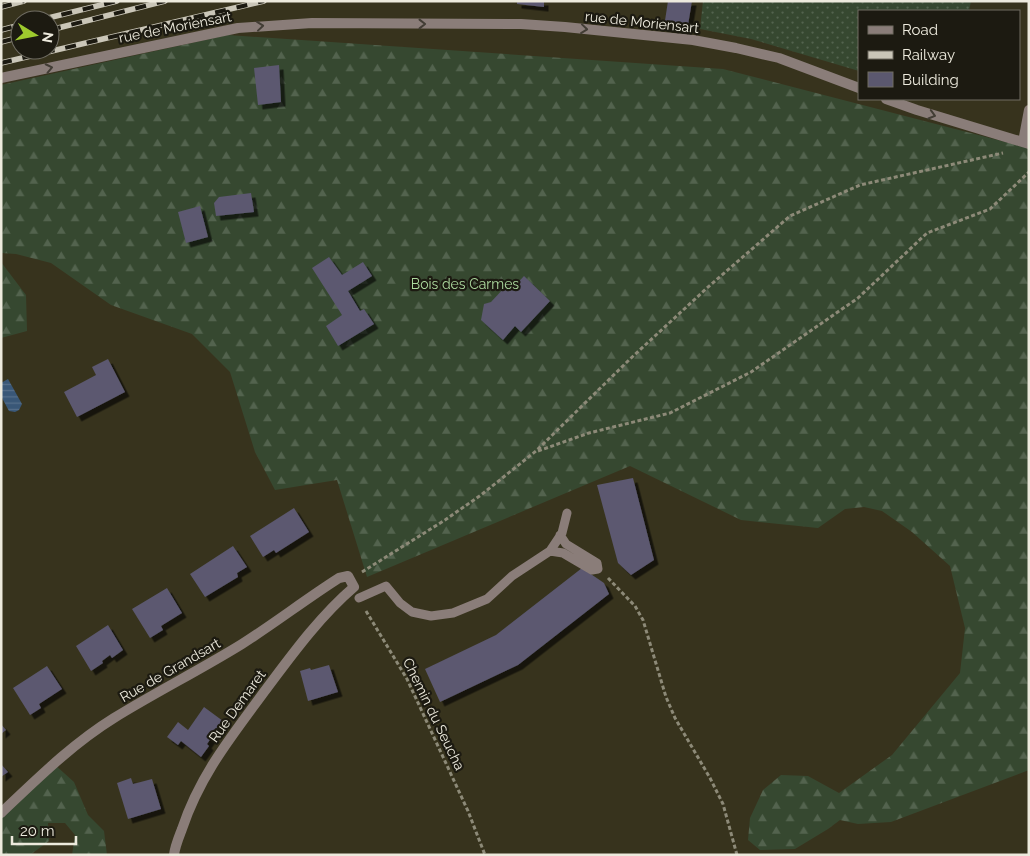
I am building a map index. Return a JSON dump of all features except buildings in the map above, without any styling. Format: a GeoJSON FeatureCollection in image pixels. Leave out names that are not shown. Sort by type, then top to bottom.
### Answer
{"type":"FeatureCollection","features":[{"type":"Feature","properties":{"kind":"street","name":"rue de Moriensart"},"geometry":{"type":"LineString","coordinates":[[1,78],[176,40],[248,27],[312,23],[522,24],[673,38],[736,48],[780,58],[858,88]]}},
{"type":"Feature","properties":{"kind":"street"},"geometry":{"type":"LineString","coordinates":[[889,100],[1026,143],[1029,110]]}},
{"type":"Feature","properties":{"kind":"street","name":"Rue de Grandsart"},"geometry":{"type":"LineString","coordinates":[[1,813],[42,774],[80,742],[114,718],[244,643],[339,578],[348,576],[350,580]]}},
{"type":"Feature","properties":{"kind":"street","name":"Rue Demaret"},"geometry":{"type":"LineString","coordinates":[[174,855],[192,802],[216,758],[296,651],[334,606],[354,586],[350,580]]}},
{"type":"Feature","properties":{"kind":"lane"},"geometry":{"type":"LineString","coordinates":[[359,598],[386,586],[400,603],[412,612],[431,616],[453,613],[487,598],[512,576],[550,551],[560,535],[567,513]]}},
{"type":"Feature","properties":{"kind":"lane"},"geometry":{"type":"LineString","coordinates":[[550,551],[563,553],[592,570],[598,569],[597,563],[566,544],[560,535]]}},
{"type":"Feature","properties":{"kind":"path"},"geometry":{"type":"LineString","coordinates":[[350,580],[481,495],[536,451],[630,359],[707,288],[790,216],[860,185],[1000,154],[1026,143]]}},
{"type":"Feature","properties":{"kind":"path"},"geometry":{"type":"LineString","coordinates":[[536,451],[589,433],[670,413],[752,372],[858,298],[927,233],[990,209],[1029,172]]}},
{"type":"Feature","properties":{"kind":"path"},"geometry":{"type":"LineString","coordinates":[[598,569],[634,606],[643,620],[666,697],[675,718],[723,804],[737,855]]}},
{"type":"Feature","properties":{"kind":"path","name":"Chemin du Seucha"},"geometry":{"type":"LineString","coordinates":[[359,598],[407,679],[468,812],[485,855]]}},
{"type":"Feature","properties":{"kind":"green space"},"geometry":{"type":"Polygon","coordinates":[[[703,1],[971,1],[969,10],[858,10],[858,71],[751,39],[700,29],[703,1]]]}},
{"type":"Feature","properties":{"kind":"green space","name":"Bois des Carmes"},"geometry":{"type":"Polygon","coordinates":[[[228,35],[723,69],[1029,148],[1029,770],[891,822],[858,824],[840,820],[795,849],[760,850],[748,840],[750,818],[763,790],[781,775],[808,776],[839,793],[892,755],[960,673],[965,628],[950,566],[912,532],[882,511],[864,507],[845,509],[818,528],[741,520],[630,466],[367,577],[337,480],[275,490],[255,452],[230,372],[192,334],[111,305],[51,263],[16,254],[1,253],[1,85],[228,35]]]}},
{"type":"Feature","properties":{"kind":"green space"},"geometry":{"type":"Polygon","coordinates":[[[1,262],[26,295],[27,331],[1,338],[1,262]]]}},
{"type":"Feature","properties":{"kind":"green space"},"geometry":{"type":"Polygon","coordinates":[[[54,764],[74,782],[88,815],[104,831],[107,855],[72,855],[75,835],[65,823],[48,823],[49,841],[30,855],[1,855],[1,813],[54,764]]]}},
{"type":"Feature","properties":{"kind":"water"},"geometry":{"type":"Polygon","coordinates":[[[8,379],[22,404],[19,410],[15,412],[9,411],[1,396],[1,383],[8,379]]]}},
{"type":"Feature","properties":{"kind":"railway"},"geometry":{"type":"LineString","coordinates":[[1,7],[24,1]]}},
{"type":"Feature","properties":{"kind":"railway"},"geometry":{"type":"LineString","coordinates":[[60,15],[117,1]]}},
{"type":"Feature","properties":{"kind":"railway"},"geometry":{"type":"LineString","coordinates":[[60,27],[165,1]]}},
{"type":"Feature","properties":{"kind":"railway"},"geometry":{"type":"LineString","coordinates":[[1,63],[264,1]]}},
{"type":"Feature","properties":{"kind":"railway"},"geometry":{"type":"LineString","coordinates":[[1,30],[10,28]]}},
{"type":"Feature","properties":{"kind":"railway"},"geometry":{"type":"LineString","coordinates":[[1,42],[10,40]]}}]}
